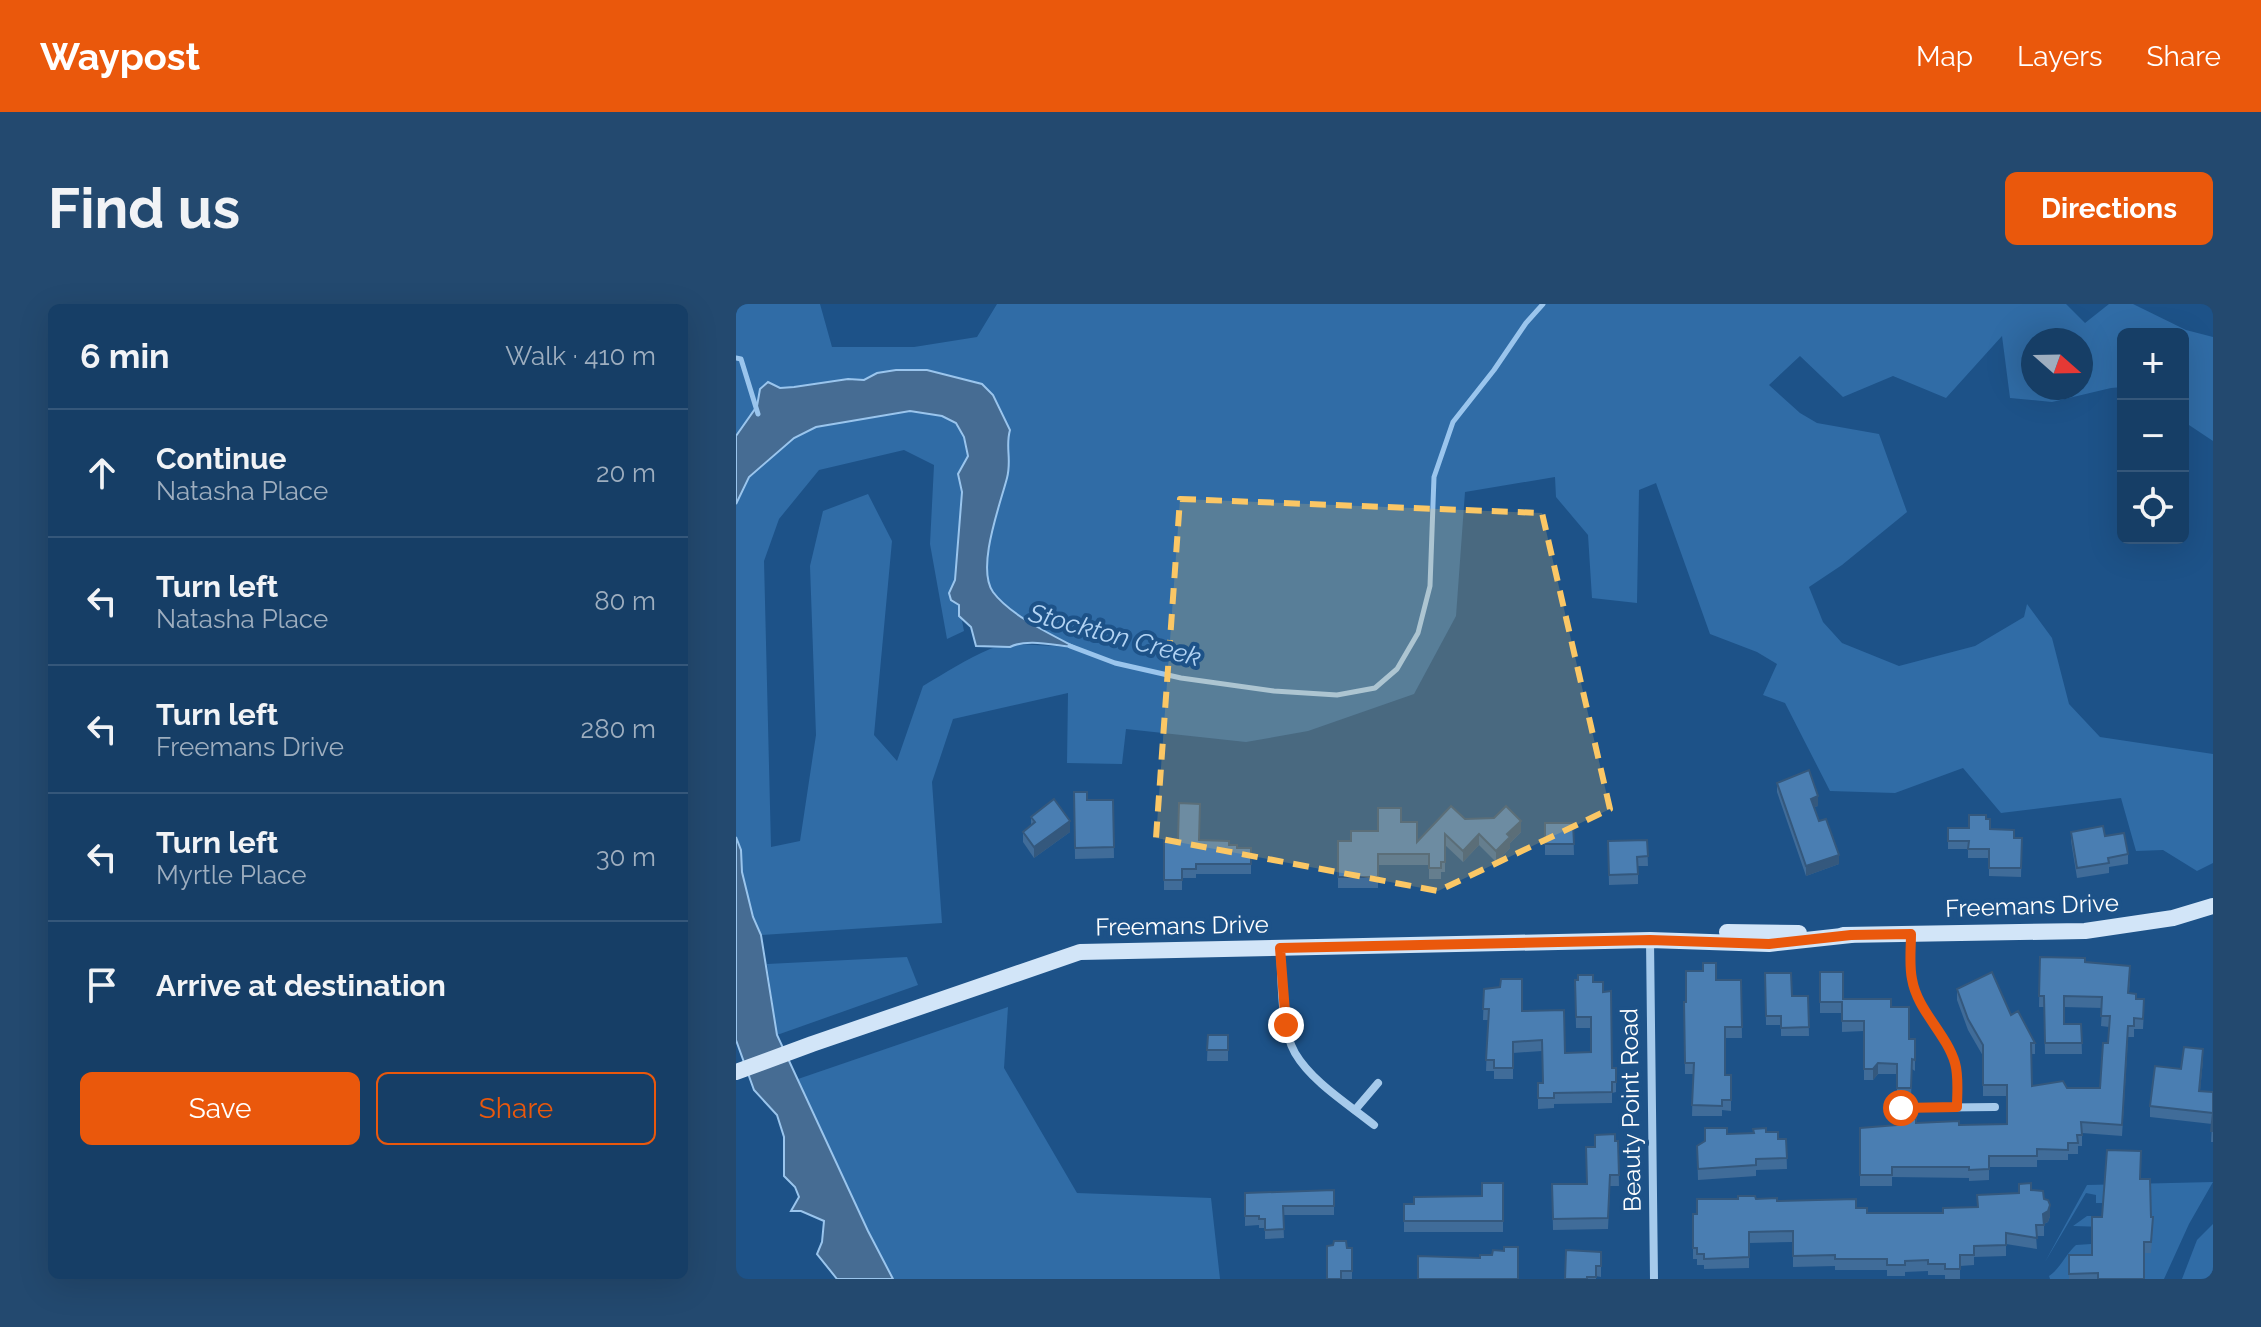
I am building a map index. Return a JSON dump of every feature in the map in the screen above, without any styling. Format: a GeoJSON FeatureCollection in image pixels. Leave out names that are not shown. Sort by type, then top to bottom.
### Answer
{"type":"FeatureCollection","features":[{"type":"Feature","properties":{"kind":"main road","name":"Freemans Drive"},"geometry":{"type":"LineString","coordinates":[[736,1072],[1080,952],[1650,940],[1769,944],[1851,935],[2085,931],[2173,918],[2213,906]]}},
{"type":"Feature","properties":{"kind":"street"},"geometry":{"type":"LineString","coordinates":[[1911,934],[1911,978],[1916,993],[1955,1063],[1957,1107]]}},
{"type":"Feature","properties":{"kind":"street","name":"Beauty Point Road"},"geometry":{"type":"LineString","coordinates":[[1650,940],[1654,1279]]}},
{"type":"Feature","properties":{"kind":"street"},"geometry":{"type":"LineString","coordinates":[[1280,948],[1286,1025],[1295,1053],[1320,1083],[1374,1125]]}},
{"type":"Feature","properties":{"kind":"street"},"geometry":{"type":"LineString","coordinates":[[1355,1110],[1378,1083]]}},
{"type":"Feature","properties":{"kind":"street"},"geometry":{"type":"LineString","coordinates":[[1901,1108],[1995,1107]]}},
{"type":"Feature","properties":{"kind":"highlighted area"},"geometry":{"type":"Polygon","coordinates":[[[1180,499],[1542,513],[1610,809],[1438,891],[1156,838],[1180,499]]]}},
{"type":"Feature","properties":{"kind":"shaded area"},"geometry":{"type":"Polygon","coordinates":[[[736,304],[820,304],[832,347],[914,347],[977,337],[997,304],[2066,304],[2085,323],[2109,304],[2133,304],[2182,328],[2117,328],[2117,388],[2093,392],[2093,328],[2021,328],[2021,399],[2010,398],[2002,336],[1946,398],[1893,376],[1843,397],[1800,356],[1769,385],[1800,413],[1817,423],[1879,434],[1907,512],[1842,565],[1809,587],[1823,622],[1842,643],[1899,666],[1975,646],[2024,617],[2027,604],[2052,638],[2069,704],[2100,737],[2213,754],[2213,863],[2197,871],[2163,850],[2136,851],[2121,798],[2001,813],[1963,768],[1895,793],[1830,791],[1785,703],[1763,695],[1777,664],[1757,652],[1710,634],[1656,483],[1639,490],[1637,603],[1592,598],[1588,535],[1556,497],[1555,477],[1465,492],[1456,616],[1414,694],[1308,731],[1246,742],[1126,729],[1122,764],[1067,763],[1068,693],[953,719],[932,782],[942,923],[761,935],[747,895],[736,837],[736,504],[749,477],[794,438],[816,427],[910,411],[942,416],[956,422],[964,437],[968,456],[958,474],[962,492],[955,580],[949,593],[959,605],[964,631],[947,639],[930,544],[934,465],[904,450],[819,470],[779,519],[764,561],[771,847],[800,841],[816,735],[810,566],[823,511],[868,494],[892,541],[874,735],[897,761],[923,686],[993,648],[1014,644],[1073,647],[998,599],[988,580],[988,551],[1008,470],[1010,430],[993,395],[982,384],[927,370],[896,370],[877,373],[864,380],[760,389],[757,406],[736,436],[736,304]]]}},
{"type":"Feature","properties":{"kind":"shaded area"},"geometry":{"type":"Polygon","coordinates":[[[2189,331],[2213,337],[2213,441],[2189,425],[2189,331]]]}},
{"type":"Feature","properties":{"kind":"shaded area","name":"Stockton Creek"},"geometry":{"type":"Polygon","coordinates":[[[927,370],[982,384],[993,395],[1010,430],[1008,471],[988,553],[988,581],[993,592],[1009,608],[1075,647],[1033,643],[1010,647],[976,646],[971,627],[959,616],[959,605],[951,600],[949,593],[955,580],[962,492],[958,474],[968,456],[964,437],[956,423],[942,416],[910,411],[816,427],[794,438],[749,477],[736,504],[736,436],[757,406],[760,389],[768,382],[780,388],[794,387],[848,379],[864,380],[877,373],[927,370]]]}},
{"type":"Feature","properties":{"kind":"shaded area"},"geometry":{"type":"Polygon","coordinates":[[[736,837],[753,917],[761,935],[777,1035],[893,1279],[837,1279],[817,1254],[822,1242],[824,1221],[801,1211],[791,1211],[799,1197],[795,1187],[784,1176],[784,1137],[777,1115],[754,1090],[736,1040],[736,837]]]}},
{"type":"Feature","properties":{"kind":"shaded area"},"geometry":{"type":"Polygon","coordinates":[[[907,957],[918,985],[777,1035],[767,964],[907,957]]]}},
{"type":"Feature","properties":{"kind":"shaded area"},"geometry":{"type":"Polygon","coordinates":[[[1008,1007],[1004,1068],[1077,1193],[1211,1198],[1220,1279],[893,1279],[798,1079],[1008,1007]]]}},
{"type":"Feature","properties":{"kind":"shaded area"},"geometry":{"type":"Polygon","coordinates":[[[2213,1182],[2189,1224],[2164,1279],[2144,1279],[2144,1265],[2115,1262],[2080,1263],[2080,1266],[2069,1266],[2069,1279],[2050,1279],[2049,1276],[2076,1245],[2106,1243],[2106,1227],[2073,1226],[2087,1216],[2103,1216],[2105,1224],[2124,1224],[2124,1214],[2150,1211],[2150,1190],[2104,1190],[2103,1203],[2096,1203],[2096,1195],[2086,1193],[2045,1262],[2087,1185],[2213,1182]]]}},
{"type":"Feature","properties":{"kind":"shaded area"},"geometry":{"type":"Polygon","coordinates":[[[2213,1224],[2213,1279],[2182,1279],[2197,1240],[2213,1224]]]}},
{"type":"Feature","properties":{"kind":"building"},"geometry":{"type":"Polygon","coordinates":[[[1809,770],[1818,796],[1811,799],[1819,821],[1826,819],[1839,855],[1806,866],[1777,783],[1809,770]]]}},
{"type":"Feature","properties":{"kind":"building"},"geometry":{"type":"Polygon","coordinates":[[[1074,792],[1087,792],[1087,800],[1113,800],[1114,847],[1075,848],[1074,792]]]}},
{"type":"Feature","properties":{"kind":"building"},"geometry":{"type":"Polygon","coordinates":[[[1054,799],[1070,821],[1034,847],[1023,832],[1035,822],[1031,817],[1054,799]]]}},
{"type":"Feature","properties":{"kind":"building"},"geometry":{"type":"Polygon","coordinates":[[[1179,803],[1200,804],[1199,840],[1229,841],[1229,845],[1237,845],[1237,848],[1251,848],[1251,864],[1196,864],[1196,869],[1182,869],[1182,880],[1164,880],[1164,839],[1178,839],[1179,803]]]}},
{"type":"Feature","properties":{"kind":"building"},"geometry":{"type":"Polygon","coordinates":[[[1451,806],[1465,819],[1494,818],[1506,806],[1521,821],[1507,834],[1510,837],[1496,851],[1479,834],[1463,851],[1445,834],[1445,862],[1441,862],[1441,868],[1429,868],[1429,854],[1378,854],[1378,877],[1338,877],[1338,841],[1351,841],[1351,831],[1378,831],[1378,808],[1401,808],[1401,822],[1417,822],[1417,842],[1451,806]]]}},
{"type":"Feature","properties":{"kind":"building"},"geometry":{"type":"Polygon","coordinates":[[[1969,815],[1986,815],[1986,819],[1990,819],[1990,829],[2014,830],[2014,838],[2022,838],[2021,868],[1989,868],[1989,849],[1968,849],[1969,841],[1948,841],[1948,828],[1969,828],[1969,815]]]}},
{"type":"Feature","properties":{"kind":"building"},"geometry":{"type":"Polygon","coordinates":[[[1545,823],[1573,823],[1574,844],[1545,844],[1545,823]]]}},
{"type":"Feature","properties":{"kind":"building"},"geometry":{"type":"Polygon","coordinates":[[[2103,826],[2105,836],[2124,833],[2128,854],[2108,858],[2109,863],[2077,868],[2071,832],[2103,826]]]}},
{"type":"Feature","properties":{"kind":"building"},"geometry":{"type":"Polygon","coordinates":[[[1647,840],[1648,856],[1637,857],[1638,874],[1609,875],[1608,841],[1647,840]]]}},
{"type":"Feature","properties":{"kind":"building"},"geometry":{"type":"Polygon","coordinates":[[[2040,957],[2085,958],[2085,962],[2130,966],[2128,993],[2136,994],[2136,999],[2144,999],[2143,1019],[2134,1018],[2134,1026],[2128,1026],[2122,1125],[2081,1122],[2082,1135],[2077,1135],[2078,1143],[2068,1143],[2068,1150],[2037,1149],[2037,1156],[1989,1156],[1989,1169],[1892,1167],[1892,1175],[1860,1175],[1860,1128],[1897,1125],[1901,1119],[1916,1119],[1916,1123],[1959,1121],[1959,1125],[2007,1124],[2007,1085],[1983,1085],[1983,1045],[1968,1019],[1957,989],[1992,972],[2011,1015],[2018,1011],[2035,1043],[2031,1043],[2032,1086],[2063,1081],[2067,1088],[2100,1088],[2103,1043],[2108,1043],[2110,1016],[2101,1016],[2102,997],[2064,996],[2064,1024],[2081,1024],[2082,1043],[2045,1043],[2044,996],[2039,996],[2040,957]]]}},
{"type":"Feature","properties":{"kind":"building"},"geometry":{"type":"Polygon","coordinates":[[[1703,963],[1716,963],[1716,980],[1741,980],[1742,1027],[1725,1027],[1725,1075],[1731,1075],[1731,1100],[1722,1100],[1722,1106],[1692,1105],[1694,1063],[1685,1063],[1686,971],[1703,971],[1703,963]]]}},
{"type":"Feature","properties":{"kind":"building"},"geometry":{"type":"Polygon","coordinates":[[[1820,972],[1843,972],[1843,999],[1891,999],[1891,1007],[1909,1007],[1909,1039],[1915,1039],[1911,1088],[1897,1088],[1897,1064],[1878,1063],[1873,1069],[1864,1069],[1864,1021],[1842,1021],[1842,1002],[1820,1002],[1820,972]]]}},
{"type":"Feature","properties":{"kind":"building"},"geometry":{"type":"Polygon","coordinates":[[[1765,973],[1791,973],[1792,996],[1808,996],[1809,1027],[1781,1028],[1781,1016],[1766,1016],[1765,973]]]}},
{"type":"Feature","properties":{"kind":"building"},"geometry":{"type":"Polygon","coordinates":[[[1578,975],[1593,975],[1593,982],[1603,982],[1603,992],[1611,991],[1612,1068],[1616,1068],[1616,1082],[1612,1082],[1612,1092],[1554,1093],[1554,1098],[1538,1098],[1538,1083],[1543,1083],[1542,1040],[1513,1042],[1513,1068],[1494,1068],[1494,1060],[1486,1060],[1489,1009],[1483,1009],[1484,989],[1500,987],[1501,979],[1522,979],[1522,1011],[1564,1010],[1565,1053],[1591,1052],[1591,1017],[1576,1017],[1575,980],[1578,980],[1578,975]]]}},
{"type":"Feature","properties":{"kind":"building"},"geometry":{"type":"Polygon","coordinates":[[[1208,1035],[1228,1035],[1228,1050],[1207,1050],[1208,1035]]]}},
{"type":"Feature","properties":{"kind":"building"},"geometry":{"type":"Polygon","coordinates":[[[2184,1047],[2203,1049],[2199,1091],[2213,1092],[2213,1113],[2150,1106],[2155,1066],[2181,1069],[2184,1047]]]}},
{"type":"Feature","properties":{"kind":"building"},"geometry":{"type":"Polygon","coordinates":[[[1705,1128],[1727,1128],[1727,1134],[1754,1133],[1753,1129],[1766,1128],[1766,1132],[1778,1132],[1778,1139],[1786,1139],[1787,1158],[1756,1159],[1756,1165],[1698,1169],[1697,1146],[1705,1141],[1705,1128]]]}},
{"type":"Feature","properties":{"kind":"building"},"geometry":{"type":"Polygon","coordinates":[[[1615,1134],[1619,1175],[1610,1175],[1608,1218],[1553,1219],[1552,1184],[1587,1184],[1586,1147],[1595,1147],[1595,1135],[1615,1134]]]}},
{"type":"Feature","properties":{"kind":"building"},"geometry":{"type":"Polygon","coordinates":[[[2107,1150],[2141,1151],[2140,1179],[2150,1179],[2153,1217],[2151,1242],[2144,1242],[2144,1279],[2098,1279],[2098,1273],[2069,1274],[2069,1255],[2092,1255],[2092,1217],[2102,1217],[2107,1150]]]}},
{"type":"Feature","properties":{"kind":"building"},"geometry":{"type":"Polygon","coordinates":[[[1482,1183],[1503,1183],[1503,1221],[1404,1221],[1404,1204],[1414,1204],[1414,1197],[1482,1196],[1482,1183]]]}},
{"type":"Feature","properties":{"kind":"building"},"geometry":{"type":"Polygon","coordinates":[[[2031,1183],[2031,1190],[2043,1191],[2044,1199],[2050,1205],[2043,1214],[2044,1225],[2036,1225],[2037,1238],[2006,1233],[2006,1245],[1974,1246],[1974,1255],[1960,1255],[1960,1269],[1945,1269],[1945,1264],[1928,1264],[1928,1260],[1887,1265],[1887,1259],[1793,1256],[1793,1231],[1749,1232],[1749,1257],[1704,1259],[1704,1254],[1697,1254],[1697,1248],[1693,1248],[1693,1214],[1697,1214],[1697,1199],[1755,1196],[1756,1199],[1777,1198],[1777,1201],[1856,1199],[1856,1208],[1867,1208],[1867,1213],[1943,1213],[1943,1208],[1978,1207],[1977,1195],[2019,1193],[2019,1184],[2031,1183]]]}},
{"type":"Feature","properties":{"kind":"building"},"geometry":{"type":"Polygon","coordinates":[[[1334,1190],[1334,1206],[1283,1206],[1284,1229],[1265,1230],[1265,1219],[1245,1216],[1245,1193],[1334,1190]]]}},
{"type":"Feature","properties":{"kind":"building"},"geometry":{"type":"Polygon","coordinates":[[[1334,1241],[1346,1241],[1347,1248],[1352,1248],[1352,1271],[1341,1271],[1341,1279],[1327,1279],[1327,1246],[1333,1245],[1334,1241]]]}},
{"type":"Feature","properties":{"kind":"building"},"geometry":{"type":"Polygon","coordinates":[[[1504,1247],[1518,1247],[1518,1279],[1418,1279],[1418,1256],[1480,1258],[1480,1255],[1492,1255],[1493,1250],[1504,1251],[1504,1247]]]}},
{"type":"Feature","properties":{"kind":"building"},"geometry":{"type":"Polygon","coordinates":[[[1566,1250],[1601,1252],[1601,1266],[1596,1266],[1596,1277],[1565,1279],[1566,1250]]]}},
{"type":"Feature","properties":{"kind":"waterway","name":"Stockton Creek"},"geometry":{"type":"LineString","coordinates":[[1070,646],[1115,663],[1181,678],[1274,691],[1337,695],[1375,688],[1397,669],[1418,633],[1430,586],[1434,477],[1453,422],[1543,304]]}},
{"type":"Feature","properties":{"kind":"waterway"},"geometry":{"type":"LineString","coordinates":[[736,358],[741,359],[758,414]]}},
{"type":"Feature","properties":{"kind":"route"},"geometry":{"type":"LineString","coordinates":[[1286,1025],[1280,948],[1650,940],[1769,944],[1851,935],[1911,934],[1911,978],[1916,993],[1955,1063],[1957,1107],[1901,1108]]}}]}
